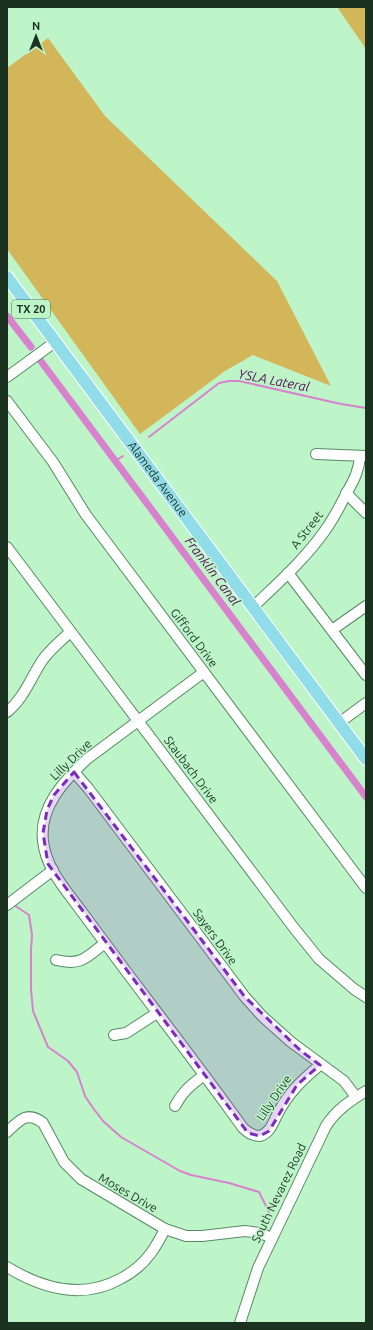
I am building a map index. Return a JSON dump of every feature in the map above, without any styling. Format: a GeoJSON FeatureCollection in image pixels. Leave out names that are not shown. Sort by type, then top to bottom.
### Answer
{"type":"FeatureCollection","features":[{"type":"Feature","properties":{"kind":"main road","name":"Alameda Avenue"},"geometry":{"type":"LineString","coordinates":[[7,277],[366,759]]}},
{"type":"Feature","properties":{"kind":"street"},"geometry":{"type":"LineString","coordinates":[[7,377],[55,342]]}},
{"type":"Feature","properties":{"kind":"street","name":"Gifford Drive"},"geometry":{"type":"LineString","coordinates":[[7,401],[53,462],[86,515],[366,888]]}},
{"type":"Feature","properties":{"kind":"street"},"geometry":{"type":"LineString","coordinates":[[316,454],[363,456]]}},
{"type":"Feature","properties":{"kind":"street","name":"A Street"},"geometry":{"type":"LineString","coordinates":[[253,607],[288,573],[324,533],[358,470],[363,456]]}},
{"type":"Feature","properties":{"kind":"street"},"geometry":{"type":"LineString","coordinates":[[346,493],[366,512]]}},
{"type":"Feature","properties":{"kind":"street","name":"Staubach Drive"},"geometry":{"type":"LineString","coordinates":[[7,547],[294,928],[319,959],[349,985],[366,997]]}},
{"type":"Feature","properties":{"kind":"street"},"geometry":{"type":"LineString","coordinates":[[288,573],[366,676]]}},
{"type":"Feature","properties":{"kind":"street"},"geometry":{"type":"LineString","coordinates":[[332,630],[366,606]]}},
{"type":"Feature","properties":{"kind":"street"},"geometry":{"type":"LineString","coordinates":[[7,712],[18,702],[25,692],[43,660],[70,632]]}},
{"type":"Feature","properties":{"kind":"street","name":"Lilly Drive"},"geometry":{"type":"LineString","coordinates":[[204,672],[87,759],[58,790],[51,800],[44,823],[43,841],[48,864],[53,870],[60,884],[243,1128],[253,1135],[260,1136],[268,1131],[280,1109],[297,1084],[320,1065]]}},
{"type":"Feature","properties":{"kind":"street"},"geometry":{"type":"LineString","coordinates":[[339,723],[366,703]]}},
{"type":"Feature","properties":{"kind":"street","name":"Sayers Drive"},"geometry":{"type":"LineString","coordinates":[[74,772],[88,788],[245,997],[262,1016],[291,1042],[320,1065],[342,1079],[356,1097]]}},
{"type":"Feature","properties":{"kind":"street"},"geometry":{"type":"LineString","coordinates":[[7,905],[53,870]]}},
{"type":"Feature","properties":{"kind":"street"},"geometry":{"type":"LineString","coordinates":[[56,960],[75,963],[83,960],[105,943]]}},
{"type":"Feature","properties":{"kind":"street"},"geometry":{"type":"LineString","coordinates":[[114,1035],[126,1033],[157,1013]]}},
{"type":"Feature","properties":{"kind":"street"},"geometry":{"type":"LineString","coordinates":[[175,1106],[187,1088],[204,1075]]}},
{"type":"Feature","properties":{"kind":"street","name":"South Nevarez Road"},"geometry":{"type":"LineString","coordinates":[[240,1323],[254,1279],[326,1126],[330,1119],[342,1107],[366,1090]]}},
{"type":"Feature","properties":{"kind":"street","name":"Moses Drive"},"geometry":{"type":"LineString","coordinates":[[7,1132],[23,1118],[32,1117],[38,1119],[47,1129],[64,1162],[81,1180],[165,1229],[186,1236],[202,1236],[245,1231],[260,1233],[272,1238]]}},
{"type":"Feature","properties":{"kind":"street"},"geometry":{"type":"LineString","coordinates":[[7,1267],[38,1283],[63,1290],[86,1291],[116,1282],[135,1269],[151,1253],[165,1229]]}},
{"type":"Feature","properties":{"kind":"highlighted area"},"geometry":{"type":"Polygon","coordinates":[[[74,772],[245,997],[301,1051],[320,1065],[297,1085],[269,1131],[260,1136],[248,1133],[48,864],[43,833],[47,810],[54,795],[74,772]]]}},
{"type":"Feature","properties":{"kind":"shaded area"},"geometry":{"type":"Polygon","coordinates":[[[337,7],[366,7],[366,49],[337,7]]]}},
{"type":"Feature","properties":{"kind":"shaded area"},"geometry":{"type":"Polygon","coordinates":[[[48,38],[105,116],[277,281],[331,386],[253,355],[225,371],[140,434],[7,249],[7,68],[48,38]]]}},
{"type":"Feature","properties":{"kind":"waterway","name":"Franklin Canal"},"geometry":{"type":"LineString","coordinates":[[7,316],[31,347]]}},
{"type":"Feature","properties":{"kind":"waterway","name":"Franklin Canal"},"geometry":{"type":"LineString","coordinates":[[40,360],[366,797]]}},
{"type":"Feature","properties":{"kind":"waterway","name":"YSLA Lateral"},"geometry":{"type":"LineString","coordinates":[[149,437],[219,383],[229,381],[239,381],[341,404],[366,408]]}},
{"type":"Feature","properties":{"kind":"waterway","name":"YSLA Lateral"},"geometry":{"type":"LineString","coordinates":[[115,461],[123,456]]}},
{"type":"Feature","properties":{"kind":"waterway"},"geometry":{"type":"LineString","coordinates":[[14,905],[29,915],[32,935],[31,989],[33,1011],[48,1047],[68,1061],[77,1072],[85,1096],[103,1121],[121,1137],[180,1171],[259,1192],[269,1212]]}}]}
